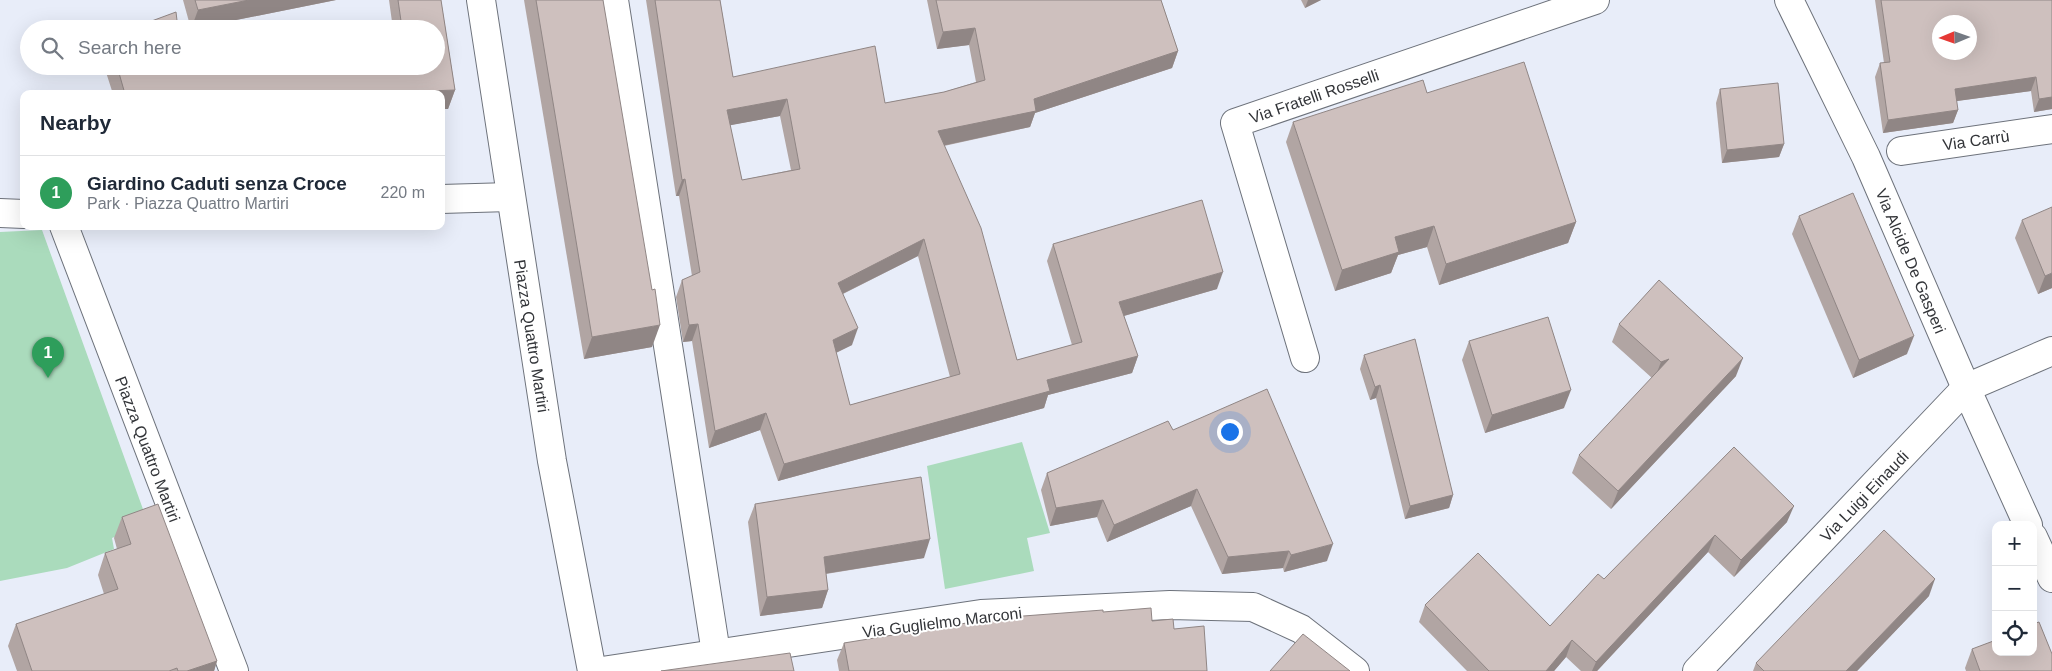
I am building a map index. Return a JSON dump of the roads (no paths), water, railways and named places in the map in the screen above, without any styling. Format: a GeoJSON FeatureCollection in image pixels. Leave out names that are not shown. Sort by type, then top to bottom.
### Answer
{"type":"FeatureCollection","features":[{"type":"Feature","properties":{"kind":"street","name":"Piazza Quattro Martiri"},"geometry":{"type":"LineString","coordinates":[[481,0],[552,461],[592,671]]}},
{"type":"Feature","properties":{"kind":"street"},"geometry":{"type":"LineString","coordinates":[[614,0],[716,653]]}},
{"type":"Feature","properties":{"kind":"street","name":"Via Fratelli Rosselli"},"geometry":{"type":"LineString","coordinates":[[1305,358],[1235,124],[1595,0]]}},
{"type":"Feature","properties":{"kind":"street","name":"Via Alcide De Gasperi"},"geometry":{"type":"LineString","coordinates":[[1789,0],[1866,157],[1966,388],[2026,521]]}},
{"type":"Feature","properties":{"kind":"street","name":"Via Carrù"},"geometry":{"type":"LineString","coordinates":[[1901,151],[2052,129]]}},
{"type":"Feature","properties":{"kind":"street"},"geometry":{"type":"LineString","coordinates":[[445,199],[510,197]]}},
{"type":"Feature","properties":{"kind":"street"},"geometry":{"type":"LineString","coordinates":[[0,213],[20,214]]}},
{"type":"Feature","properties":{"kind":"street","name":"Piazza Quattro Martiri"},"geometry":{"type":"LineString","coordinates":[[66,230],[234,671]]}},
{"type":"Feature","properties":{"kind":"street","name":"Via Luigi Einaudi"},"geometry":{"type":"LineString","coordinates":[[1697,671],[1966,388],[2052,351]]}},
{"type":"Feature","properties":{"kind":"street"},"geometry":{"type":"LineString","coordinates":[[2037,546],[2052,578]]}},
{"type":"Feature","properties":{"kind":"street","name":"Via Guglielmo Marconi"},"geometry":{"type":"LineString","coordinates":[[602,671],[981,614],[1179,605],[1253,607],[1302,629],[1355,671]]}},
{"type":"Feature","properties":{"kind":"place","name":"Giardino Caduti senza Croce"},"geometry":{"type":"Point","coordinates":[48,378]}}]}
